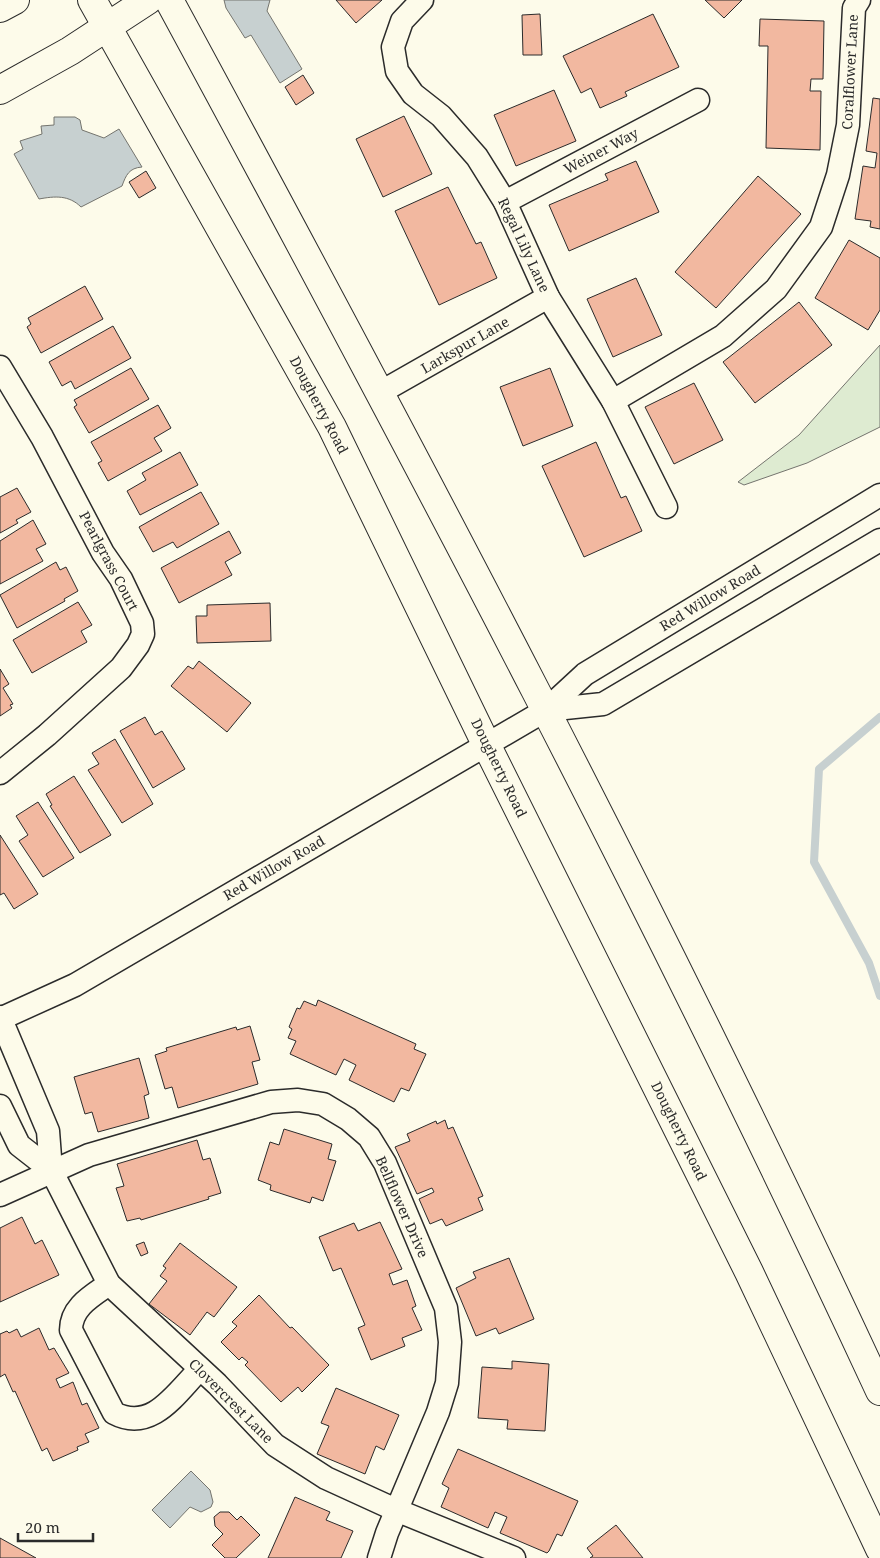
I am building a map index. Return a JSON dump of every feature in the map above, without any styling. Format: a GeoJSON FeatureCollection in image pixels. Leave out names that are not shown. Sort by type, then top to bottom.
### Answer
{"type":"FeatureCollection","features":[{"type":"Feature","properties":{"kind":"main road"},"geometry":{"type":"LineString","coordinates":[[0,8],[16,0]]}},
{"type":"Feature","properties":{"kind":"main road","name":"Dougherty Road"},"geometry":{"type":"LineString","coordinates":[[92,0],[332,427],[486,744],[745,1263],[880,1549]]}},
{"type":"Feature","properties":{"kind":"main road"},"geometry":{"type":"LineString","coordinates":[[0,90],[70,51],[148,0]]}},
{"type":"Feature","properties":{"kind":"main road"},"geometry":{"type":"LineString","coordinates":[[169,0],[382,392],[546,710],[810,1239],[880,1391]]}},
{"type":"Feature","properties":{"kind":"street","name":"Regal Lily Lane"},"geometry":{"type":"LineString","coordinates":[[422,0],[402,21],[393,47],[397,71],[413,94],[440,116],[477,157],[505,202],[548,297],[613,402],[666,507]]}},
{"type":"Feature","properties":{"kind":"street","name":"Coralflower Lane"},"geometry":{"type":"LineString","coordinates":[[613,402],[723,336],[776,288],[821,227],[838,175],[848,126],[851,3]]}},
{"type":"Feature","properties":{"kind":"street","name":"Weiner Way"},"geometry":{"type":"LineString","coordinates":[[505,202],[698,100]]}},
{"type":"Feature","properties":{"kind":"street","name":"Larkspur Lane"},"geometry":{"type":"LineString","coordinates":[[382,392],[548,297]]}},
{"type":"Feature","properties":{"kind":"street","name":"Pearlgrass Court"},"geometry":{"type":"LineString","coordinates":[[0,367],[42,437],[103,553],[121,579],[142,623],[142,634],[138,645],[121,668],[47,735],[0,773]]}},
{"type":"Feature","properties":{"kind":"street","name":"Red Willow Road"},"geometry":{"type":"LineString","coordinates":[[0,1019],[76,985],[546,710],[585,674],[880,494]]}},
{"type":"Feature","properties":{"kind":"street","name":"Red Willow Road"},"geometry":{"type":"LineString","coordinates":[[546,710],[603,704],[880,540]]}},
{"type":"Feature","properties":{"kind":"street","name":"Clovercrest Lane"},"geometry":{"type":"LineString","coordinates":[[0,1019],[48,1131],[51,1170],[109,1284],[200,1369],[275,1445],[326,1478],[396,1510],[514,1558]]}},
{"type":"Feature","properties":{"kind":"street","name":"Bellflower Drive"},"geometry":{"type":"LineString","coordinates":[[0,1195],[89,1154],[271,1102],[298,1100],[323,1104],[348,1119],[368,1137],[385,1163],[446,1308],[450,1342],[447,1383],[438,1412],[396,1510],[380,1558]]}},
{"type":"Feature","properties":{"kind":"street","name":"Clovercrest Lane"},"geometry":{"type":"LineString","coordinates":[[0,1106],[19,1145],[51,1170]]}},
{"type":"Feature","properties":{"kind":"street"},"geometry":{"type":"LineString","coordinates":[[109,1284],[76,1310],[70,1322],[70,1330],[114,1413],[134,1419],[156,1414],[200,1369]]}},
{"type":"Feature","properties":{"kind":"green space"},"geometry":{"type":"Polygon","coordinates":[[[880,345],[880,427],[807,463],[744,485],[738,482],[799,435],[880,345]]]}},
{"type":"Feature","properties":{"kind":"shaded area"},"geometry":{"type":"Polygon","coordinates":[[[224,0],[270,0],[267,11],[302,69],[280,83],[251,35],[245,38],[226,8],[224,0]]]}},
{"type":"Feature","properties":{"kind":"shaded area"},"geometry":{"type":"Polygon","coordinates":[[[54,117],[75,117],[80,120],[82,130],[104,138],[119,129],[142,167],[134,169],[129,173],[122,186],[81,207],[72,200],[62,197],[39,199],[14,154],[23,149],[20,141],[42,134],[41,126],[54,125],[54,117]]]}},
{"type":"Feature","properties":{"kind":"shaded area"},"geometry":{"type":"Polygon","coordinates":[[[191,1471],[210,1490],[213,1502],[211,1507],[201,1512],[190,1507],[170,1528],[152,1510],[191,1471]]]}},
{"type":"Feature","properties":{"kind":"building"},"geometry":{"type":"Polygon","coordinates":[[[336,0],[382,0],[356,23],[336,0]]]}},
{"type":"Feature","properties":{"kind":"building"},"geometry":{"type":"Polygon","coordinates":[[[705,0],[742,0],[724,18],[705,0]]]}},
{"type":"Feature","properties":{"kind":"building"},"geometry":{"type":"Polygon","coordinates":[[[540,14],[542,55],[523,55],[522,15],[540,14]]]}},
{"type":"Feature","properties":{"kind":"building"},"geometry":{"type":"Polygon","coordinates":[[[653,14],[679,67],[625,92],[627,96],[600,108],[591,88],[581,93],[563,56],[653,14]]]}},
{"type":"Feature","properties":{"kind":"building"},"geometry":{"type":"Polygon","coordinates":[[[760,19],[824,21],[823,79],[811,79],[810,91],[821,91],[820,150],[766,148],[768,46],[759,46],[760,19]]]}},
{"type":"Feature","properties":{"kind":"building"},"geometry":{"type":"Polygon","coordinates":[[[303,75],[314,93],[296,105],[285,87],[303,75]]]}},
{"type":"Feature","properties":{"kind":"building"},"geometry":{"type":"Polygon","coordinates":[[[554,90],[576,141],[516,166],[494,115],[554,90]]]}},
{"type":"Feature","properties":{"kind":"building"},"geometry":{"type":"Polygon","coordinates":[[[873,98],[880,99],[880,229],[870,227],[871,221],[855,219],[863,166],[875,168],[877,153],[866,151],[873,98]]]}},
{"type":"Feature","properties":{"kind":"building"},"geometry":{"type":"Polygon","coordinates":[[[404,116],[432,174],[383,197],[356,139],[404,116]]]}},
{"type":"Feature","properties":{"kind":"building"},"geometry":{"type":"Polygon","coordinates":[[[636,161],[659,212],[569,251],[549,205],[608,180],[605,174],[636,161]]]}},
{"type":"Feature","properties":{"kind":"building"},"geometry":{"type":"Polygon","coordinates":[[[146,171],[156,188],[139,198],[129,182],[146,171]]]}},
{"type":"Feature","properties":{"kind":"building"},"geometry":{"type":"Polygon","coordinates":[[[758,176],[801,214],[716,308],[675,272],[758,176]]]}},
{"type":"Feature","properties":{"kind":"building"},"geometry":{"type":"Polygon","coordinates":[[[448,187],[476,244],[481,242],[497,278],[439,305],[395,211],[448,187]]]}},
{"type":"Feature","properties":{"kind":"building"},"geometry":{"type":"Polygon","coordinates":[[[849,240],[880,258],[880,310],[868,330],[815,298],[849,240]]]}},
{"type":"Feature","properties":{"kind":"building"},"geometry":{"type":"Polygon","coordinates":[[[636,278],[662,335],[613,357],[587,299],[636,278]]]}},
{"type":"Feature","properties":{"kind":"building"},"geometry":{"type":"Polygon","coordinates":[[[85,286],[103,319],[41,353],[27,327],[31,324],[28,318],[85,286]]]}},
{"type":"Feature","properties":{"kind":"building"},"geometry":{"type":"Polygon","coordinates":[[[799,302],[832,345],[755,403],[723,362],[799,302]]]}},
{"type":"Feature","properties":{"kind":"building"},"geometry":{"type":"Polygon","coordinates":[[[113,326],[131,358],[75,389],[71,381],[62,386],[49,362],[113,326]]]}},
{"type":"Feature","properties":{"kind":"building"},"geometry":{"type":"Polygon","coordinates":[[[131,368],[149,399],[89,433],[74,407],[77,405],[74,400],[131,368]]]}},
{"type":"Feature","properties":{"kind":"building"},"geometry":{"type":"Polygon","coordinates":[[[550,368],[573,426],[523,446],[500,387],[550,368]]]}},
{"type":"Feature","properties":{"kind":"building"},"geometry":{"type":"Polygon","coordinates":[[[694,383],[723,440],[674,464],[645,407],[694,383]]]}},
{"type":"Feature","properties":{"kind":"building"},"geometry":{"type":"Polygon","coordinates":[[[158,405],[171,428],[154,438],[162,451],[108,481],[98,463],[102,461],[91,442],[158,405]]]}},
{"type":"Feature","properties":{"kind":"building"},"geometry":{"type":"Polygon","coordinates":[[[596,442],[621,498],[626,496],[642,531],[584,557],[542,466],[596,442]]]}},
{"type":"Feature","properties":{"kind":"building"},"geometry":{"type":"Polygon","coordinates":[[[180,452],[198,485],[140,515],[127,491],[146,480],[142,473],[180,452]]]}},
{"type":"Feature","properties":{"kind":"building"},"geometry":{"type":"Polygon","coordinates":[[[17,488],[31,512],[16,520],[18,523],[0,533],[0,497],[17,488]]]}},
{"type":"Feature","properties":{"kind":"building"},"geometry":{"type":"Polygon","coordinates":[[[201,492],[219,524],[177,548],[173,542],[153,552],[139,527],[201,492]]]}},
{"type":"Feature","properties":{"kind":"building"},"geometry":{"type":"Polygon","coordinates":[[[33,520],[46,544],[36,549],[43,561],[0,584],[0,541],[33,520]]]}},
{"type":"Feature","properties":{"kind":"building"},"geometry":{"type":"Polygon","coordinates":[[[229,531],[241,553],[225,562],[232,575],[179,603],[161,568],[229,531]]]}},
{"type":"Feature","properties":{"kind":"building"},"geometry":{"type":"Polygon","coordinates":[[[56,562],[60,570],[66,567],[78,591],[64,599],[65,601],[17,628],[0,595],[56,562]]]}},
{"type":"Feature","properties":{"kind":"building"},"geometry":{"type":"Polygon","coordinates":[[[78,602],[92,625],[81,631],[87,642],[32,673],[13,640],[78,602]]]}},
{"type":"Feature","properties":{"kind":"building"},"geometry":{"type":"Polygon","coordinates":[[[270,603],[271,641],[197,643],[196,616],[207,616],[207,605],[270,603]]]}},
{"type":"Feature","properties":{"kind":"building"},"geometry":{"type":"Polygon","coordinates":[[[199,661],[251,703],[227,732],[171,686],[188,666],[193,669],[199,661]]]}},
{"type":"Feature","properties":{"kind":"building"},"geometry":{"type":"Polygon","coordinates":[[[0,669],[9,684],[3,688],[13,704],[10,705],[12,708],[0,716],[0,669]]]}},
{"type":"Feature","properties":{"kind":"building"},"geometry":{"type":"Polygon","coordinates":[[[145,717],[155,735],[162,731],[185,769],[153,788],[120,731],[145,717]]]}},
{"type":"Feature","properties":{"kind":"building"},"geometry":{"type":"Polygon","coordinates":[[[115,739],[153,804],[122,823],[88,770],[99,764],[92,753],[115,739]]]}},
{"type":"Feature","properties":{"kind":"building"},"geometry":{"type":"Polygon","coordinates":[[[74,776],[111,835],[80,853],[50,806],[52,805],[46,794],[74,776]]]}},
{"type":"Feature","properties":{"kind":"building"},"geometry":{"type":"Polygon","coordinates":[[[38,802],[74,858],[43,877],[19,841],[28,835],[16,816],[38,802]]]}},
{"type":"Feature","properties":{"kind":"building"},"geometry":{"type":"Polygon","coordinates":[[[0,835],[38,894],[14,909],[4,893],[0,895],[0,835]]]}},
{"type":"Feature","properties":{"kind":"building"},"geometry":{"type":"Polygon","coordinates":[[[318,1000],[416,1044],[414,1049],[426,1054],[409,1091],[401,1088],[394,1102],[349,1080],[356,1065],[344,1059],[336,1075],[290,1054],[296,1041],[288,1038],[292,1029],[289,1027],[297,1008],[300,1009],[304,1001],[316,1006],[318,1000]]]}},
{"type":"Feature","properties":{"kind":"building"},"geometry":{"type":"Polygon","coordinates":[[[250,1026],[260,1060],[252,1062],[258,1084],[178,1108],[172,1087],[165,1089],[155,1055],[167,1051],[166,1048],[236,1027],[237,1030],[250,1026]]]}},
{"type":"Feature","properties":{"kind":"building"},"geometry":{"type":"Polygon","coordinates":[[[139,1058],[149,1094],[144,1096],[149,1118],[98,1132],[92,1112],[85,1114],[74,1077],[139,1058]]]}},
{"type":"Feature","properties":{"kind":"building"},"geometry":{"type":"Polygon","coordinates":[[[445,1120],[448,1129],[453,1127],[483,1196],[478,1198],[483,1210],[446,1226],[442,1219],[430,1224],[419,1199],[434,1192],[432,1188],[417,1194],[395,1147],[410,1141],[407,1134],[436,1121],[437,1124],[445,1120]]]}},
{"type":"Feature","properties":{"kind":"building"},"geometry":{"type":"Polygon","coordinates":[[[284,1129],[332,1144],[328,1159],[336,1161],[323,1201],[312,1197],[310,1203],[270,1190],[271,1185],[258,1180],[270,1142],[279,1145],[284,1129]]]}},
{"type":"Feature","properties":{"kind":"building"},"geometry":{"type":"Polygon","coordinates":[[[197,1140],[203,1160],[210,1158],[221,1193],[208,1197],[209,1199],[141,1220],[140,1218],[127,1221],[116,1188],[124,1186],[117,1164],[197,1140]]]}},
{"type":"Feature","properties":{"kind":"building"},"geometry":{"type":"Polygon","coordinates":[[[22,1217],[35,1244],[42,1240],[59,1275],[0,1302],[0,1228],[22,1217]]]}},
{"type":"Feature","properties":{"kind":"building"},"geometry":{"type":"Polygon","coordinates":[[[380,1222],[402,1269],[389,1274],[393,1285],[407,1280],[416,1306],[412,1308],[422,1330],[402,1338],[405,1346],[371,1360],[358,1328],[365,1325],[341,1268],[333,1271],[319,1237],[354,1223],[358,1231],[380,1222]]]}},
{"type":"Feature","properties":{"kind":"building"},"geometry":{"type":"Polygon","coordinates":[[[144,1242],[148,1253],[141,1256],[136,1245],[144,1242]]]}},
{"type":"Feature","properties":{"kind":"building"},"geometry":{"type":"Polygon","coordinates":[[[180,1243],[237,1287],[214,1317],[207,1312],[190,1335],[149,1304],[167,1281],[160,1276],[166,1268],[163,1266],[180,1243]]]}},
{"type":"Feature","properties":{"kind":"building"},"geometry":{"type":"Polygon","coordinates":[[[509,1258],[534,1319],[499,1334],[496,1328],[476,1336],[456,1288],[476,1278],[473,1272],[509,1258]]]}},
{"type":"Feature","properties":{"kind":"building"},"geometry":{"type":"Polygon","coordinates":[[[259,1295],[329,1365],[302,1392],[298,1387],[281,1402],[245,1365],[248,1362],[242,1357],[239,1360],[221,1342],[237,1326],[232,1322],[259,1295]]]}},
{"type":"Feature","properties":{"kind":"building"},"geometry":{"type":"Polygon","coordinates":[[[39,1328],[49,1350],[54,1348],[69,1373],[56,1379],[60,1388],[73,1382],[82,1405],[87,1403],[99,1428],[85,1434],[89,1442],[77,1447],[78,1450],[53,1461],[47,1448],[42,1451],[15,1391],[13,1392],[5,1374],[0,1377],[0,1334],[7,1331],[9,1333],[17,1329],[21,1337],[39,1328]]]}},
{"type":"Feature","properties":{"kind":"building"},"geometry":{"type":"Polygon","coordinates":[[[512,1361],[549,1364],[545,1431],[507,1429],[508,1420],[478,1418],[482,1367],[512,1369],[512,1361]]]}},
{"type":"Feature","properties":{"kind":"building"},"geometry":{"type":"Polygon","coordinates":[[[336,1388],[399,1415],[384,1450],[376,1446],[365,1474],[317,1454],[329,1426],[321,1423],[336,1388]]]}},
{"type":"Feature","properties":{"kind":"building"},"geometry":{"type":"Polygon","coordinates":[[[458,1449],[578,1501],[562,1536],[557,1534],[547,1553],[500,1533],[507,1517],[495,1512],[488,1528],[441,1507],[449,1488],[442,1484],[458,1449]]]}},
{"type":"Feature","properties":{"kind":"building"},"geometry":{"type":"Polygon","coordinates":[[[295,1497],[330,1512],[326,1520],[353,1531],[341,1558],[268,1558],[295,1497]]]}},
{"type":"Feature","properties":{"kind":"building"},"geometry":{"type":"Polygon","coordinates":[[[220,1512],[229,1512],[237,1520],[241,1516],[260,1535],[236,1558],[225,1558],[212,1545],[223,1534],[215,1526],[214,1517],[220,1512]]]}},
{"type":"Feature","properties":{"kind":"building"},"geometry":{"type":"Polygon","coordinates":[[[616,1525],[643,1558],[590,1558],[593,1556],[587,1548],[616,1525]]]}},
{"type":"Feature","properties":{"kind":"building"},"geometry":{"type":"Polygon","coordinates":[[[0,1538],[36,1558],[0,1558],[0,1538]]]}},
{"type":"Feature","properties":{"kind":"waterway"},"geometry":{"type":"LineString","coordinates":[[880,717],[819,769],[814,862],[869,963],[880,996]]}}]}
